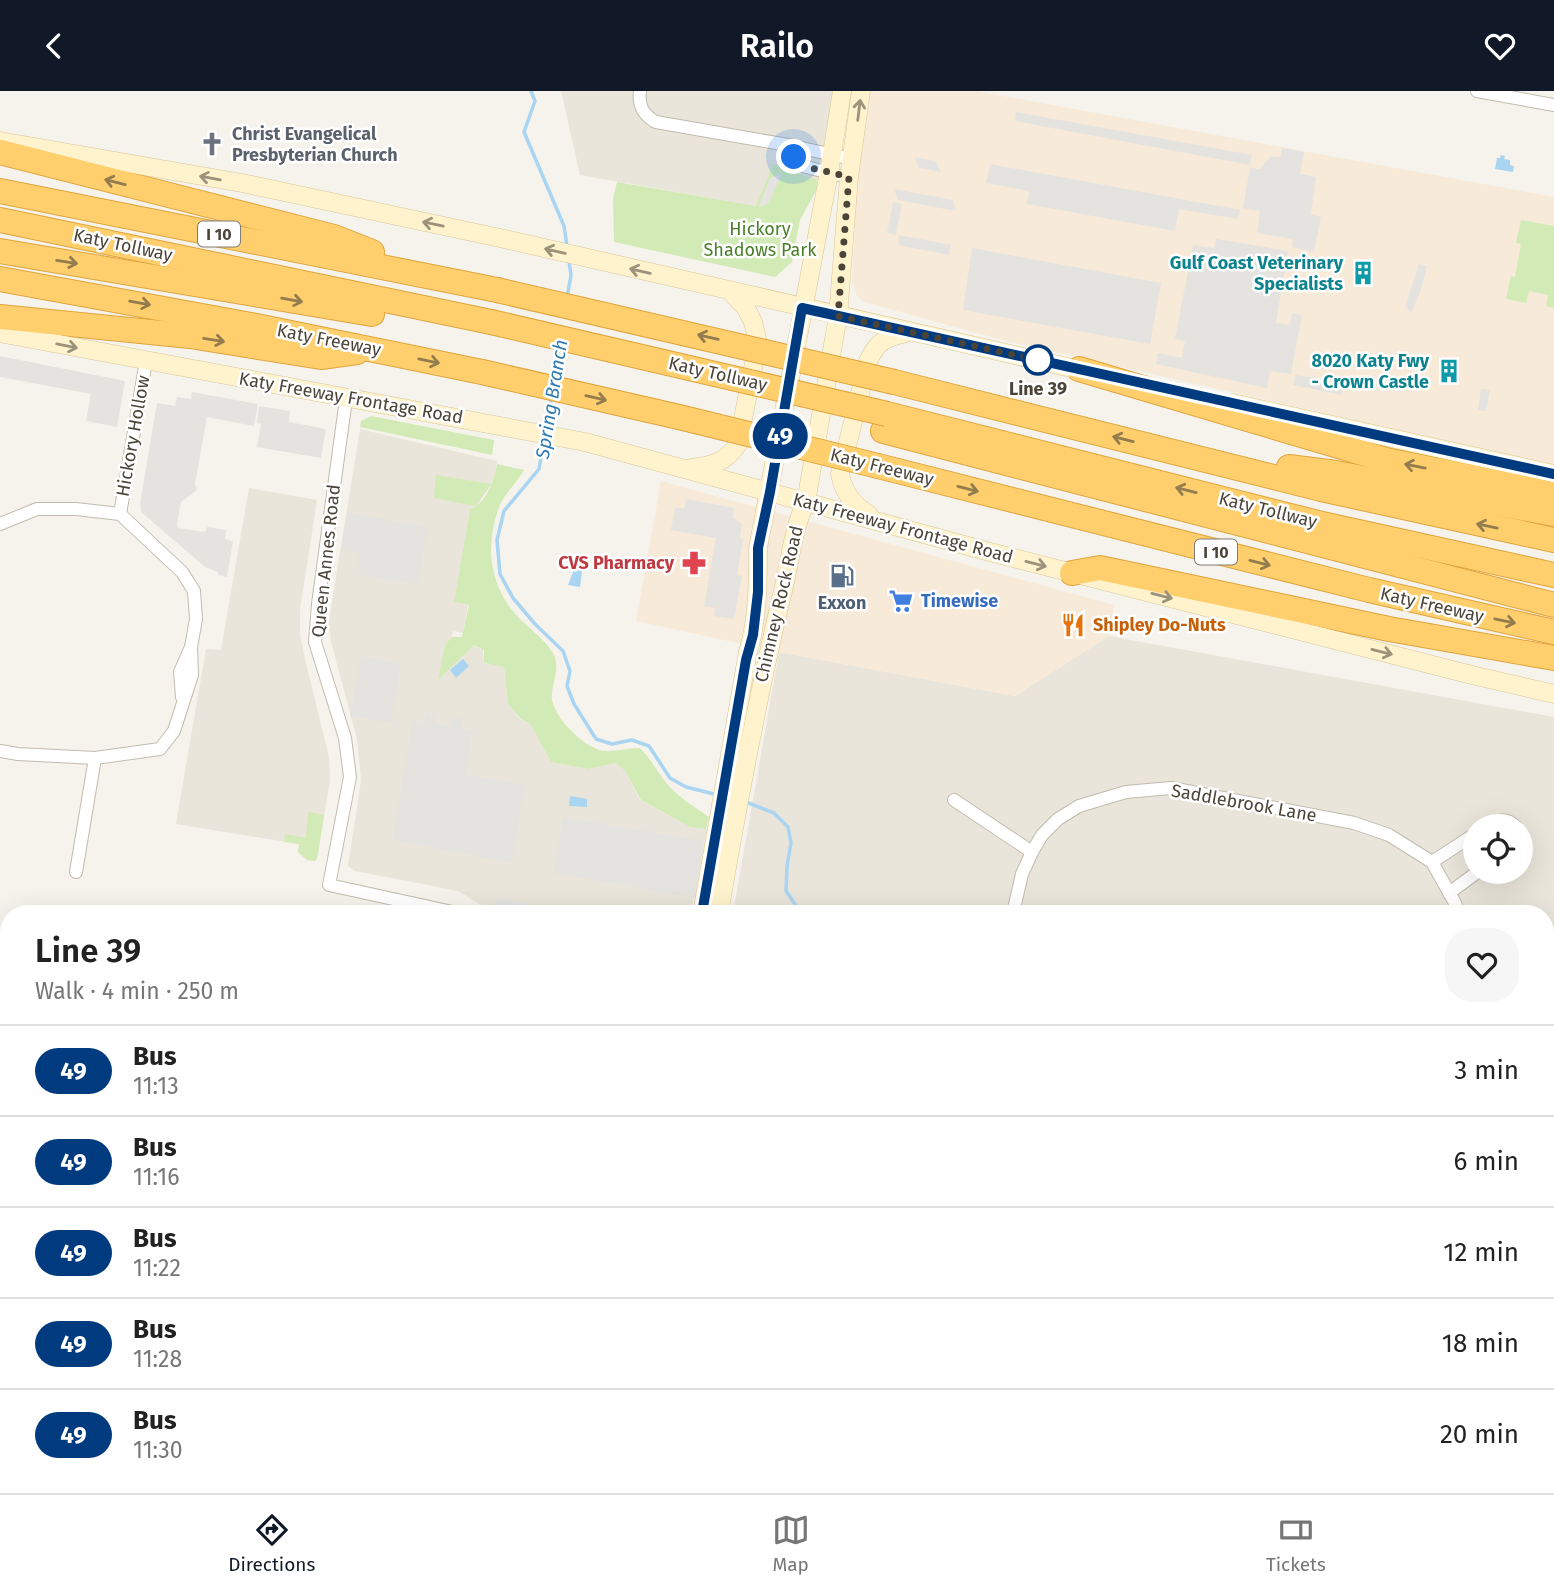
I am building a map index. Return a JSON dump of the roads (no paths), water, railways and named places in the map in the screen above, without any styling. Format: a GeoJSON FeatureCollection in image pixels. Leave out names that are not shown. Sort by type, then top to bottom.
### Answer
{"type":"FeatureCollection","features":[{"type":"Feature","properties":{"kind":"highway"},"geometry":{"type":"LineString","coordinates":[[0,152],[334,237],[438,277]]}},
{"type":"Feature","properties":{"kind":"highway","name":"I 10"},"geometry":{"type":"LineString","coordinates":[[0,191],[497,290],[894,382],[1321,489],[1554,540]]}},
{"type":"Feature","properties":{"kind":"highway","name":"Katy Tollway"},"geometry":{"type":"LineString","coordinates":[[0,220],[1554,575]]}},
{"type":"Feature","properties":{"kind":"highway","name":"Katy Tollway"},"geometry":{"type":"LineString","coordinates":[[0,251],[489,331]]}},
{"type":"Feature","properties":{"kind":"highway","name":"Katy Freeway"},"geometry":{"type":"LineString","coordinates":[[0,279],[157,307],[482,372],[679,417],[1369,590],[1554,632]]}},
{"type":"Feature","properties":{"kind":"highway"},"geometry":{"type":"LineString","coordinates":[[0,317],[190,336],[321,357],[376,350]]}},
{"type":"Feature","properties":{"kind":"highway"},"geometry":{"type":"LineString","coordinates":[[1079,369],[1386,460],[1554,494]]}},
{"type":"Feature","properties":{"kind":"highway","name":"Katy Tollway"},"geometry":{"type":"LineString","coordinates":[[885,423],[1257,529]]}},
{"type":"Feature","properties":{"kind":"highway"},"geometry":{"type":"LineString","coordinates":[[1175,452],[1336,473],[1554,515]]}},
{"type":"Feature","properties":{"kind":"highway"},"geometry":{"type":"LineString","coordinates":[[1257,529],[1554,590]]}},
{"type":"Feature","properties":{"kind":"highway"},"geometry":{"type":"LineString","coordinates":[[1257,529],[1554,605]]}},
{"type":"Feature","properties":{"kind":"highway"},"geometry":{"type":"LineString","coordinates":[[1072,573],[1100,568],[1389,629],[1554,658]]}},
{"type":"Feature","properties":{"kind":"main road","name":"Chimney Rock Road"},"geometry":{"type":"LineString","coordinates":[[704,905],[725,830],[738,757],[746,660],[753,635],[758,592],[758,548],[831,164],[842,91]]}},
{"type":"Feature","properties":{"kind":"main road","name":"Chimney Rock Road"},"geometry":{"type":"LineString","coordinates":[[738,757],[765,664],[795,526],[806,502],[838,316],[849,177],[861,91]]}},
{"type":"Feature","properties":{"kind":"main road"},"geometry":{"type":"LineString","coordinates":[[0,141],[242,183],[500,238],[910,333],[1554,474]]}},
{"type":"Feature","properties":{"kind":"main road"},"geometry":{"type":"LineString","coordinates":[[684,469],[711,466],[729,457],[738,444],[758,343],[746,308],[730,292]]}},
{"type":"Feature","properties":{"kind":"main road","name":"Katy Freeway Frontage Road"},"geometry":{"type":"LineString","coordinates":[[0,333],[346,399],[484,421],[585,442],[1072,573],[1554,694]]}},
{"type":"Feature","properties":{"kind":"main road"},"geometry":{"type":"LineString","coordinates":[[876,520],[855,504],[843,489],[840,474],[868,361],[876,345],[892,336],[910,333]]}},
{"type":"Feature","properties":{"kind":"main road"},"geometry":{"type":"LineString","coordinates":[[746,660],[765,664]]}},
{"type":"Feature","properties":{"kind":"main road","name":"Chimney Rock Road"},"geometry":{"type":"LineString","coordinates":[[720,905],[725,830]]}},
{"type":"Feature","properties":{"kind":"street"},"geometry":{"type":"LineString","coordinates":[[640,91],[639,104],[647,118],[656,123],[788,145],[831,164],[849,177]]}},
{"type":"Feature","properties":{"kind":"street"},"geometry":{"type":"LineString","coordinates":[[1477,91],[1554,105]]}},
{"type":"Feature","properties":{"kind":"street"},"geometry":{"type":"LineString","coordinates":[[788,145],[799,165],[831,164],[852,159]]}},
{"type":"Feature","properties":{"kind":"street","name":"Hickory Hollow"},"geometry":{"type":"LineString","coordinates":[[95,758],[160,749],[174,731],[192,675],[191,647],[196,619],[194,591],[182,572],[120,514],[146,361]]}},
{"type":"Feature","properties":{"kind":"street","name":"Queen Annes Road"},"geometry":{"type":"LineString","coordinates":[[346,399],[315,642],[345,738],[350,777],[329,885],[420,905]]}},
{"type":"Feature","properties":{"kind":"street"},"geometry":{"type":"LineString","coordinates":[[0,524],[37,509],[76,509],[120,514]]}},
{"type":"Feature","properties":{"kind":"street"},"geometry":{"type":"LineString","coordinates":[[0,751],[95,758],[76,872]]}},
{"type":"Feature","properties":{"kind":"street","name":"Saddlebrook Lane"},"geometry":{"type":"LineString","coordinates":[[1015,905],[1022,874],[1032,852],[1042,835],[1058,819],[1079,807],[1126,792],[1171,788],[1354,823],[1389,835],[1432,862],[1454,905]]}},
{"type":"Feature","properties":{"kind":"street"},"geometry":{"type":"LineString","coordinates":[[954,800],[1032,852]]}},
{"type":"Feature","properties":{"kind":"street"},"geometry":{"type":"LineString","coordinates":[[1432,862],[1463,842]]}},
{"type":"Feature","properties":{"kind":"street"},"geometry":{"type":"LineString","coordinates":[[1449,893],[1463,883]]}},
{"type":"Feature","properties":{"kind":"water"},"geometry":{"type":"Polygon","coordinates":[[[1501,155],[1510,160],[1510,165],[1514,166],[1513,172],[1495,169],[1497,158],[1501,155]]]}},
{"type":"Feature","properties":{"kind":"water"},"geometry":{"type":"Polygon","coordinates":[[[573,562],[583,564],[580,587],[568,585],[573,572],[573,562]]]}},
{"type":"Feature","properties":{"kind":"water"},"geometry":{"type":"Polygon","coordinates":[[[463,659],[469,666],[456,678],[450,670],[463,659]]]}},
{"type":"Feature","properties":{"kind":"water"},"geometry":{"type":"Polygon","coordinates":[[[570,796],[587,799],[587,807],[569,806],[570,796]]]}},
{"type":"Feature","properties":{"kind":"waterway","name":"Spring Branch"},"geometry":{"type":"LineString","coordinates":[[531,91],[535,101],[524,132],[564,226],[567,246]]}},
{"type":"Feature","properties":{"kind":"waterway","name":"Spring Branch"},"geometry":{"type":"LineString","coordinates":[[567,298],[571,275],[569,261]]}},
{"type":"Feature","properties":{"kind":"waterway","name":"Spring Branch"},"geometry":{"type":"LineString","coordinates":[[554,377],[559,347]]}},
{"type":"Feature","properties":{"kind":"waterway","name":"Spring Branch"},"geometry":{"type":"LineString","coordinates":[[546,429],[551,399]]}},
{"type":"Feature","properties":{"kind":"waterway","name":"Spring Branch"},"geometry":{"type":"LineString","coordinates":[[544,440],[539,469],[504,511],[497,540],[500,574],[513,598],[563,651],[570,671],[567,686],[574,704],[596,739],[612,744],[632,740],[649,746],[670,778],[686,787],[718,795]]}},
{"type":"Feature","properties":{"kind":"waterway","name":"Spring Branch"},"geometry":{"type":"LineString","coordinates":[[746,802],[774,813],[788,827],[791,843],[786,891],[796,905]]}},
{"type":"Feature","properties":{"kind":"place","name":"Christ Evangelical Presbyterian Church"},"geometry":{"type":"Point","coordinates":[212,144]}},
{"type":"Feature","properties":{"kind":"place","name":"Gulf Coast Veterinary Specialists"},"geometry":{"type":"Point","coordinates":[1363,273]}},
{"type":"Feature","properties":{"kind":"place","name":"Line 39"},"geometry":{"type":"Point","coordinates":[1038,360]}},
{"type":"Feature","properties":{"kind":"place","name":"8020 Katy Fwy - Crown Castle"},"geometry":{"type":"Point","coordinates":[1449,371]}},
{"type":"Feature","properties":{"kind":"place","name":"CVS Pharmacy"},"geometry":{"type":"Point","coordinates":[694,563]}},
{"type":"Feature","properties":{"kind":"place","name":"Exxon"},"geometry":{"type":"Point","coordinates":[842,576]}},
{"type":"Feature","properties":{"kind":"place","name":"Timewise"},"geometry":{"type":"Point","coordinates":[901,601]}},
{"type":"Feature","properties":{"kind":"place","name":"Shipley Do-Nuts"},"geometry":{"type":"Point","coordinates":[1073,625]}},
{"type":"Feature","properties":{"kind":"park label","name":"Hickory Shadows Park"},"geometry":{"type":"Point","coordinates":[760,240]}}]}
